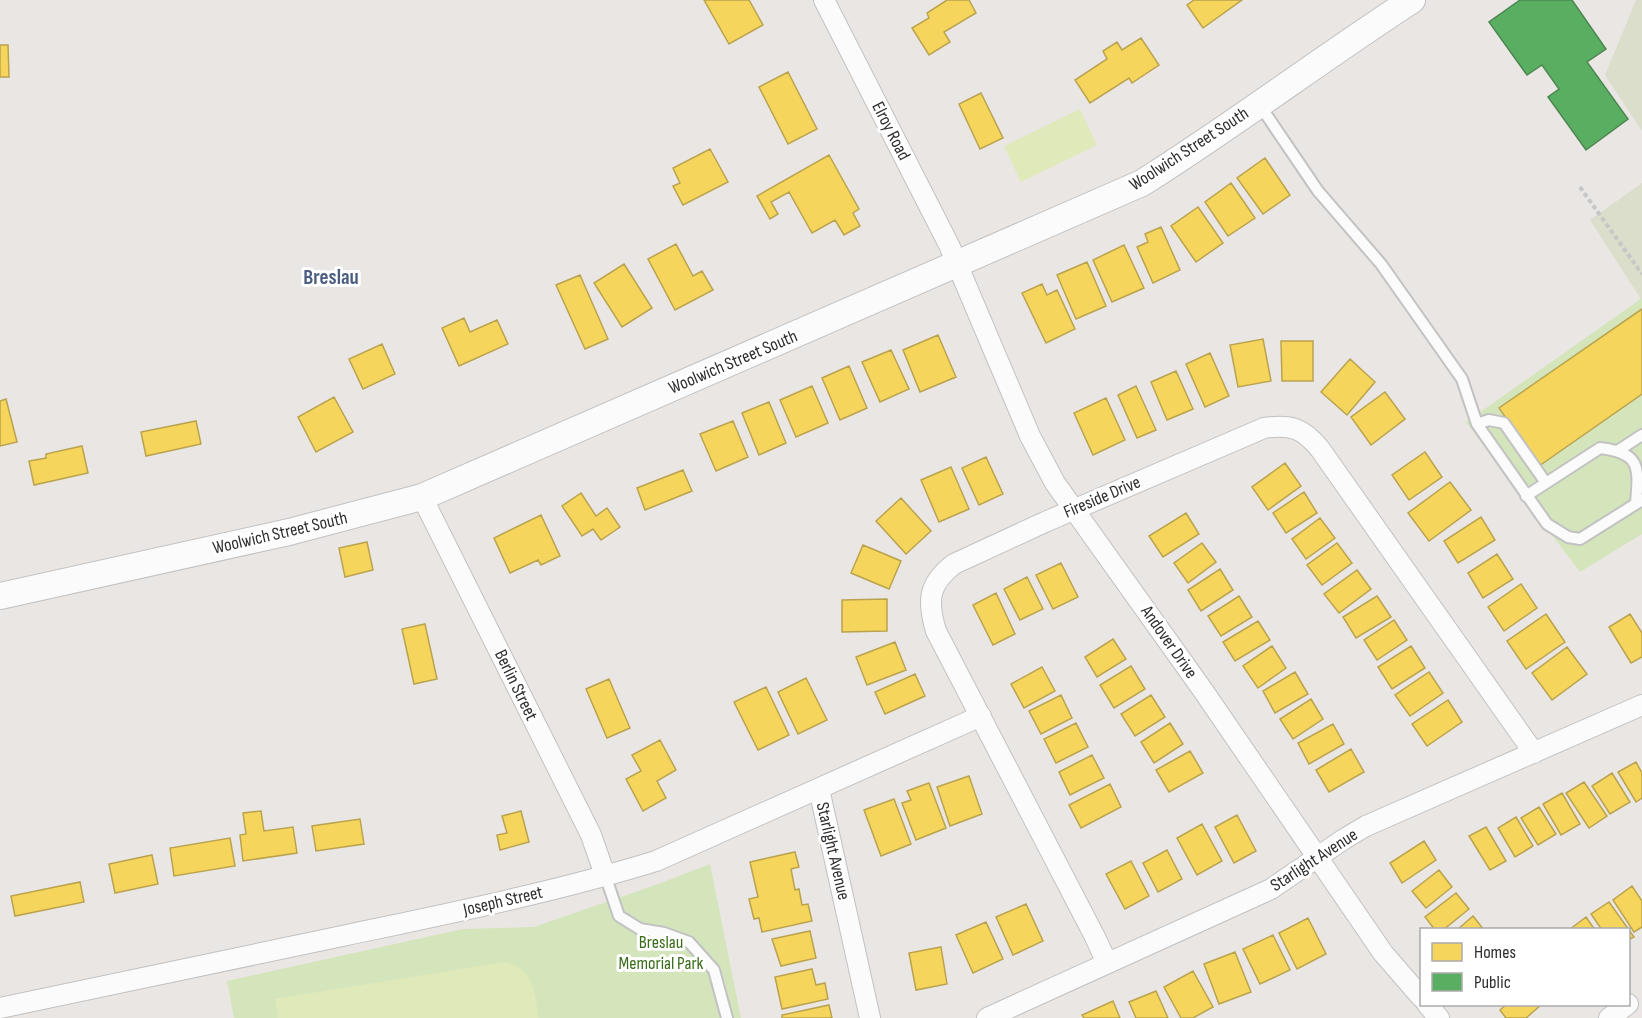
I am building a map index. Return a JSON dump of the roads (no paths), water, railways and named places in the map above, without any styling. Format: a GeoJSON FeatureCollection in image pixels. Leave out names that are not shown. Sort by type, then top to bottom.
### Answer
{"type":"FeatureCollection","features":[{"type":"Feature","properties":{"kind":"street","name":"Elroy Road"},"geometry":{"type":"LineString","coordinates":[[824,0],[950,245],[957,263]]}},
{"type":"Feature","properties":{"kind":"street","name":"Woolwich Street South"},"geometry":{"type":"LineString","coordinates":[[0,596],[289,532],[422,497],[1142,183],[1184,157],[1412,0]]}},
{"type":"Feature","properties":{"kind":"street","name":"Andover Drive"},"geometry":{"type":"LineString","coordinates":[[957,263],[1030,436],[1055,483],[1383,953],[1420,996]]}},
{"type":"Feature","properties":{"kind":"street","name":"Fireside Drive"},"geometry":{"type":"LineString","coordinates":[[1107,963],[936,631],[929,601],[943,573],[954,564],[1074,509],[1264,428],[1277,426],[1299,430],[1310,437],[1320,449],[1534,753]]}},
{"type":"Feature","properties":{"kind":"street","name":"Berlin Street"},"geometry":{"type":"LineString","coordinates":[[422,497],[591,835],[605,875]]}},
{"type":"Feature","properties":{"kind":"street","name":"Starlight Avenue"},"geometry":{"type":"LineString","coordinates":[[987,1018],[1271,889],[1366,826],[1642,705]]}},
{"type":"Feature","properties":{"kind":"street","name":"Joseph Street"},"geometry":{"type":"LineString","coordinates":[[0,1008],[557,889],[656,861],[981,716]]}},
{"type":"Feature","properties":{"kind":"street","name":"Starlight Avenue"},"geometry":{"type":"LineString","coordinates":[[819,789],[870,1018]]}},
{"type":"Feature","properties":{"kind":"street"},"geometry":{"type":"LineString","coordinates":[[1428,1006],[1439,1018]]}},
{"type":"Feature","properties":{"kind":"street"},"geometry":{"type":"LineString","coordinates":[[1609,1018],[1625,1006]]}},
{"type":"Feature","properties":{"kind":"lane"},"geometry":{"type":"LineString","coordinates":[[1259,104],[1318,191],[1381,264],[1462,379],[1477,424],[1526,496],[1547,524],[1568,537],[1580,539],[1639,502],[1639,473],[1630,456],[1619,450],[1600,448],[1526,496]]}},
{"type":"Feature","properties":{"kind":"lane"},"geometry":{"type":"LineString","coordinates":[[1477,424],[1489,420],[1504,423],[1546,483]]}},
{"type":"Feature","properties":{"kind":"lane"},"geometry":{"type":"LineString","coordinates":[[1619,450],[1642,435]]}},
{"type":"Feature","properties":{"kind":"lane"},"geometry":{"type":"LineString","coordinates":[[605,875],[619,916],[640,929],[664,933],[689,942],[714,970],[727,1018]]}},
{"type":"Feature","properties":{"kind":"district","name":"Breslau"},"geometry":{"type":"Point","coordinates":[331,277]}},
{"type":"Feature","properties":{"kind":"park label","name":"Breslau Memorial Park"},"geometry":{"type":"Point","coordinates":[661,952]}}]}
